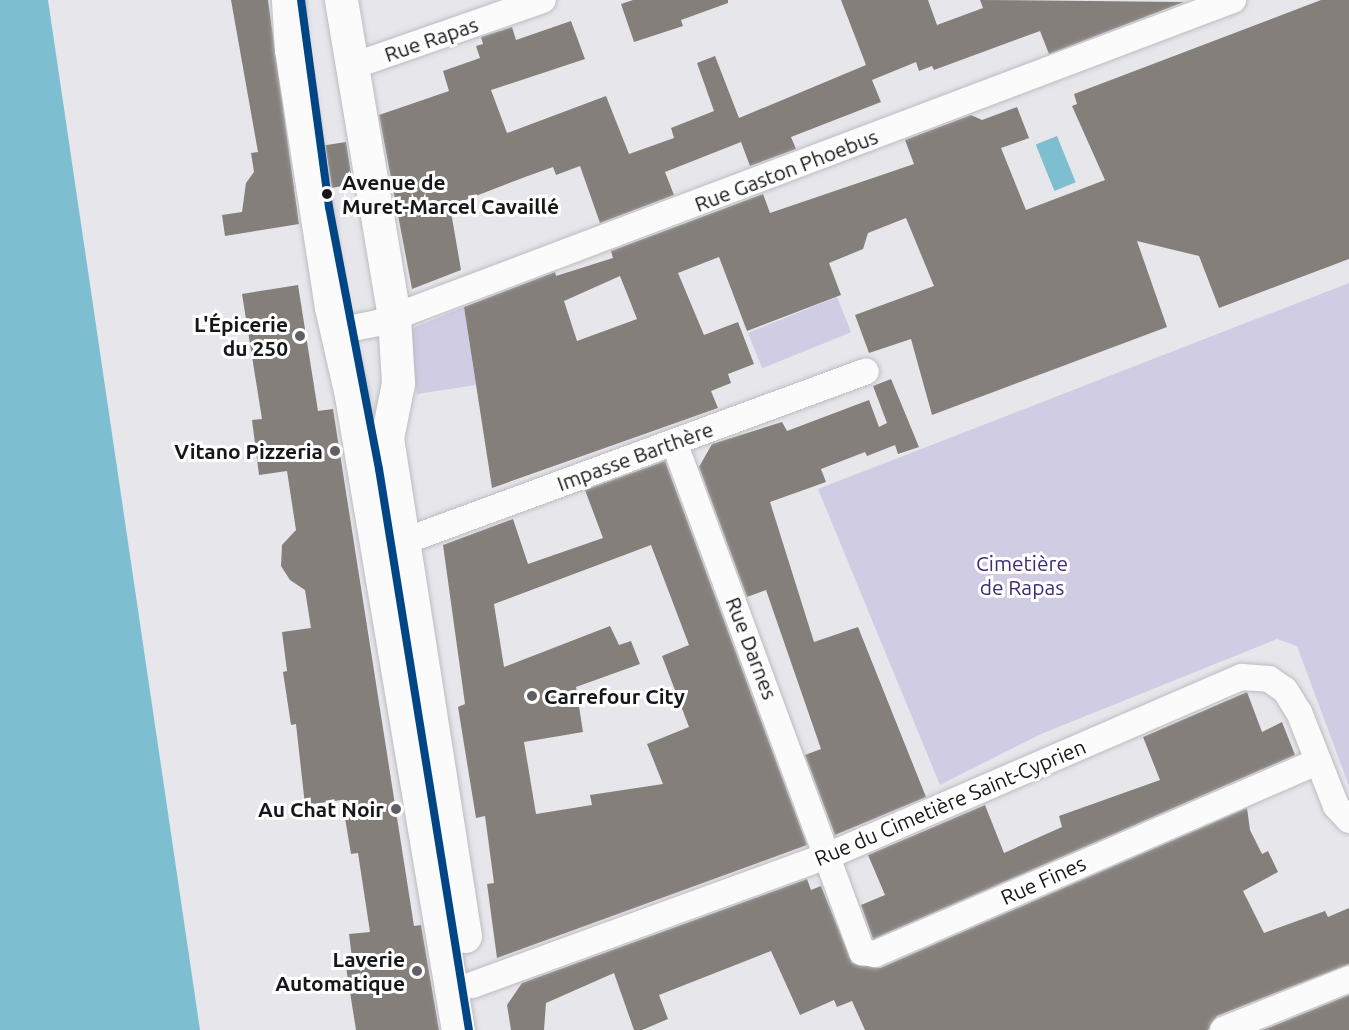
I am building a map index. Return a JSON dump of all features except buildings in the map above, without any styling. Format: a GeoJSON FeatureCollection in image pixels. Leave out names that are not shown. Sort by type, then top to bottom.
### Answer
{"type":"FeatureCollection","features":[{"type":"Feature","properties":{"kind":"main road"},"geometry":{"type":"LineString","coordinates":[[288,0],[293,60],[337,331],[458,1030]]}},
{"type":"Feature","properties":{"kind":"main road"},"geometry":{"type":"LineString","coordinates":[[341,0],[394,317],[398,383],[387,438],[480,1030]]}},
{"type":"Feature","properties":{"kind":"street","name":"Rue Rapas"},"geometry":{"type":"LineString","coordinates":[[353,66],[543,0]]}},
{"type":"Feature","properties":{"kind":"street","name":"Rue Gaston Phoebus"},"geometry":{"type":"LineString","coordinates":[[337,331],[394,317],[1233,0]]}},
{"type":"Feature","properties":{"kind":"street","name":"Impasse Barthère"},"geometry":{"type":"LineString","coordinates":[[405,541],[866,371]]}},
{"type":"Feature","properties":{"kind":"street","name":"Rue Darnes"},"geometry":{"type":"LineString","coordinates":[[674,442],[830,855]]}},
{"type":"Feature","properties":{"kind":"street","name":"Rue du Cimetière Saint-Cyprien"},"geometry":{"type":"LineString","coordinates":[[472,985],[830,855],[1242,677],[1269,679],[1285,690],[1299,712],[1336,806],[1349,819]]}},
{"type":"Feature","properties":{"kind":"street","name":"Rue Fines"},"geometry":{"type":"LineString","coordinates":[[830,855],[833,876],[862,952],[875,954],[1318,761]]}},
{"type":"Feature","properties":{"kind":"street"},"geometry":{"type":"LineString","coordinates":[[1223,1030],[1349,979]]}},
{"type":"Feature","properties":{"kind":"green space","name":"Cimetière de Rapas"},"geometry":{"type":"Polygon","coordinates":[[[1349,283],[1349,786],[1297,646],[1277,639],[1041,734],[940,785],[818,489],[1349,283]]]}},
{"type":"Feature","properties":{"kind":"green space"},"geometry":{"type":"Polygon","coordinates":[[[837,297],[851,332],[762,368],[748,333],[837,297]]]}},
{"type":"Feature","properties":{"kind":"green space"},"geometry":{"type":"Polygon","coordinates":[[[464,307],[476,385],[417,394],[408,330],[464,307]]]}},
{"type":"Feature","properties":{"kind":"water"},"geometry":{"type":"Polygon","coordinates":[[[0,0],[48,0],[200,1030],[0,1030],[0,0]]]}},
{"type":"Feature","properties":{"kind":"water"},"geometry":{"type":"Polygon","coordinates":[[[1057,136],[1076,182],[1054,191],[1036,145],[1057,136]]]}},
{"type":"Feature","properties":{"kind":"transit line"},"geometry":{"type":"LineString","coordinates":[[301,0],[329,207],[379,469],[469,1030]]}},
{"type":"Feature","properties":{"kind":"place","name":"Avenue de Muret-Marcel Cavaillé"},"geometry":{"type":"Point","coordinates":[327,194]}},
{"type":"Feature","properties":{"kind":"place","name":"L'Épicerie du 250"},"geometry":{"type":"Point","coordinates":[300,336]}},
{"type":"Feature","properties":{"kind":"place","name":"Vitano Pizzeria"},"geometry":{"type":"Point","coordinates":[335,451]}},
{"type":"Feature","properties":{"kind":"place","name":"Carrefour City"},"geometry":{"type":"Point","coordinates":[532,696]}},
{"type":"Feature","properties":{"kind":"place","name":"Au Chat Noir"},"geometry":{"type":"Point","coordinates":[396,809]}},
{"type":"Feature","properties":{"kind":"place","name":"Laverie Automatique"},"geometry":{"type":"Point","coordinates":[417,971]}}]}
